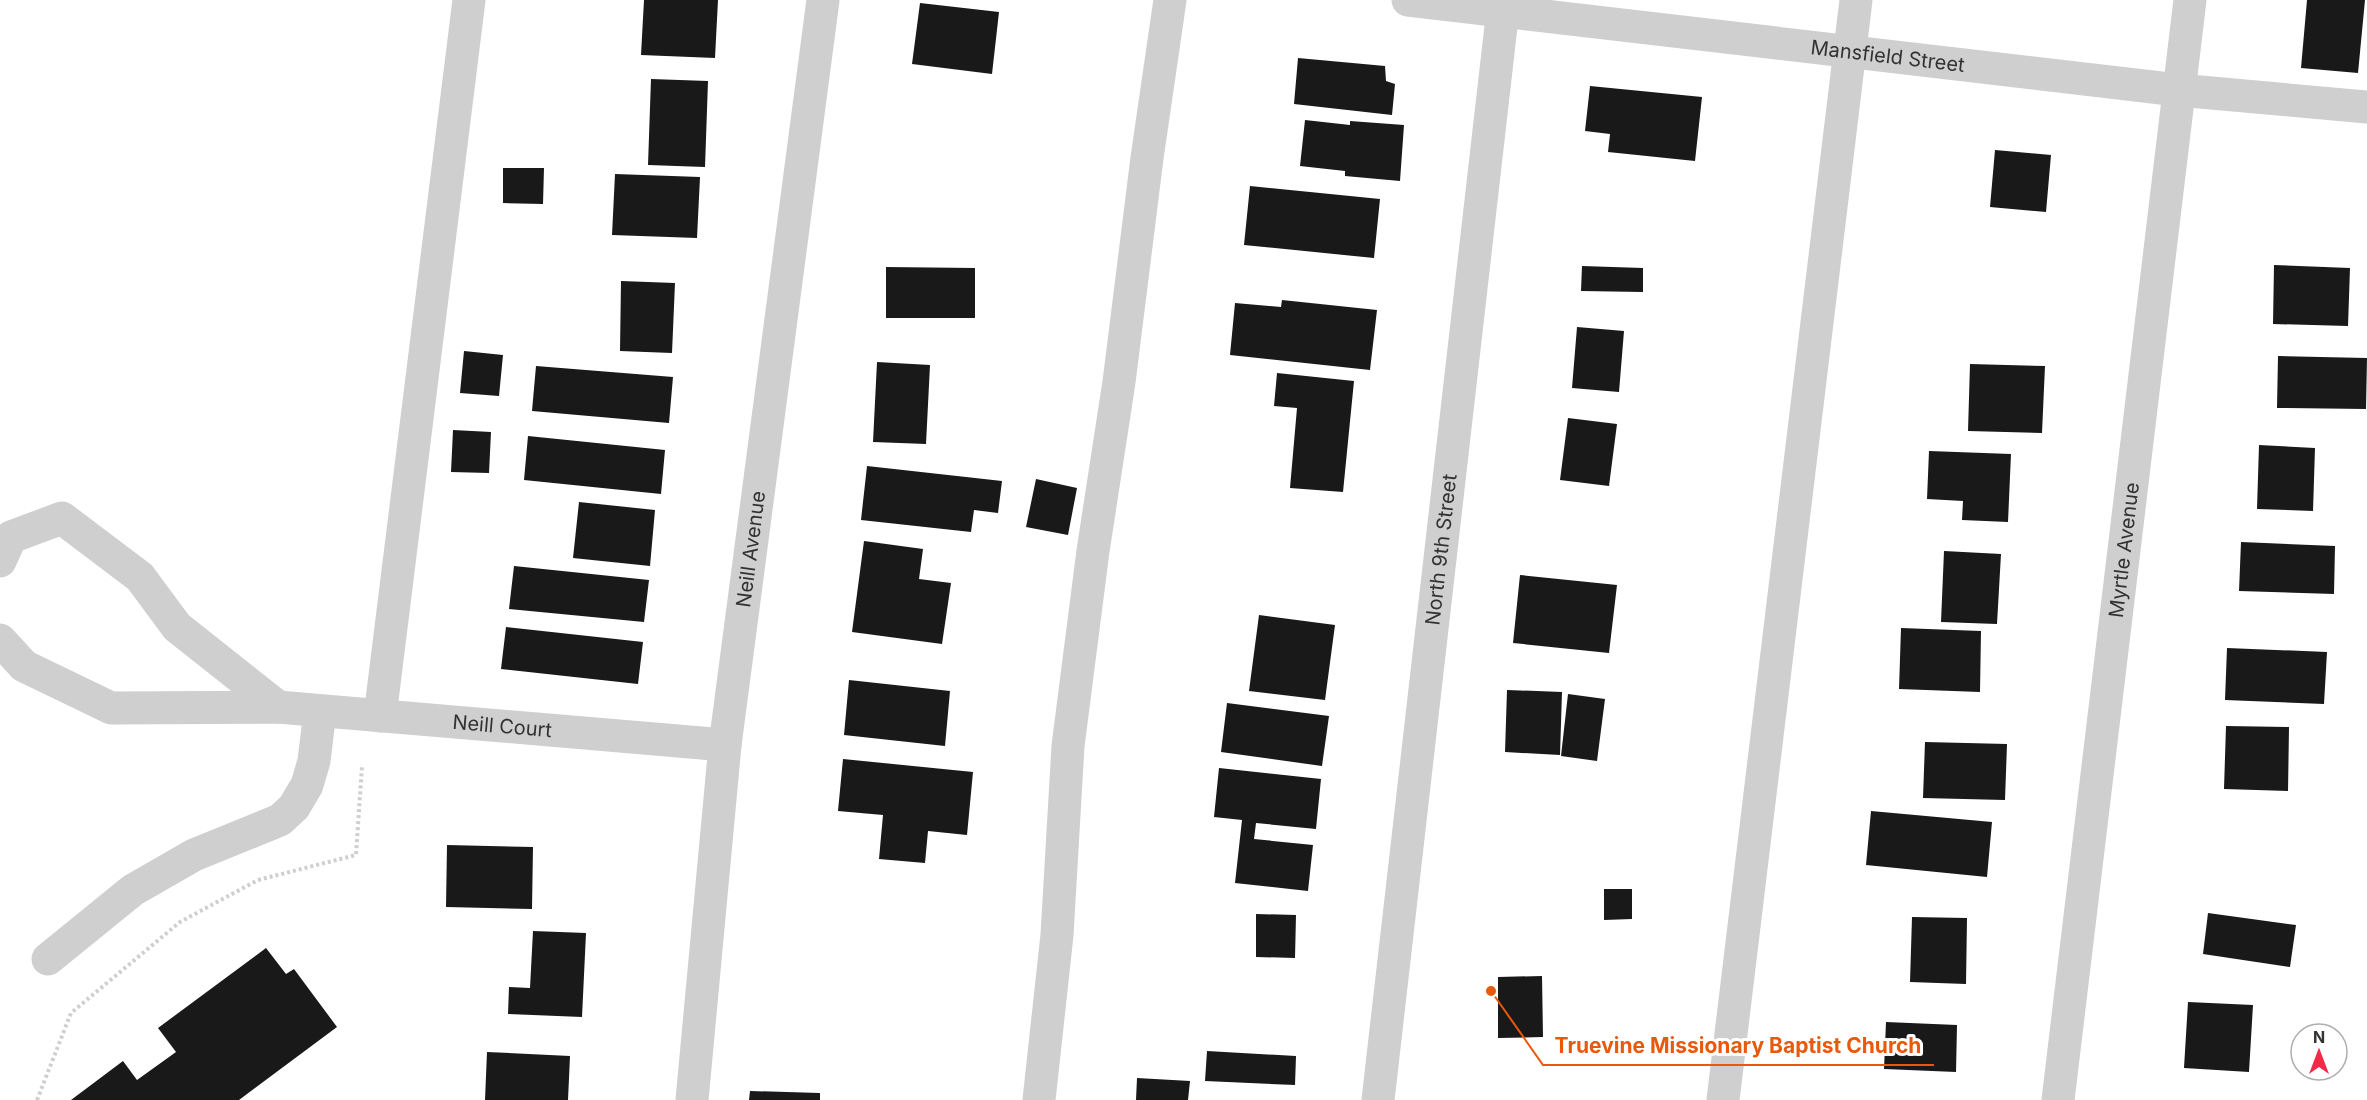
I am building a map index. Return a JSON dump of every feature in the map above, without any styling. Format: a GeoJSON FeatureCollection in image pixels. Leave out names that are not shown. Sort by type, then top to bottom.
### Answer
{"type":"FeatureCollection","features":[{"type":"Feature","properties":{"kind":"street"},"geometry":{"type":"LineString","coordinates":[[380,716],[469,0]]}},
{"type":"Feature","properties":{"kind":"street","name":"Neill Avenue"},"geometry":{"type":"LineString","coordinates":[[692,1100],[725,745],[823,0]]}},
{"type":"Feature","properties":{"kind":"street"},"geometry":{"type":"LineString","coordinates":[[1040,1100],[1057,935],[1068,746],[1170,0]]}},
{"type":"Feature","properties":{"kind":"street","name":"Mansfield Street"},"geometry":{"type":"LineString","coordinates":[[1408,0],[1504,6],[1850,53],[2178,90],[2367,107]]}},
{"type":"Feature","properties":{"kind":"street"},"geometry":{"type":"LineString","coordinates":[[1723,1100],[1856,0]]}},
{"type":"Feature","properties":{"kind":"street","name":"Myrtle Avenue"},"geometry":{"type":"LineString","coordinates":[[2058,1100],[2190,0]]}},
{"type":"Feature","properties":{"kind":"street","name":"North 9th Street"},"geometry":{"type":"LineString","coordinates":[[1378,1100],[1504,6]]}},
{"type":"Feature","properties":{"kind":"street"},"geometry":{"type":"LineString","coordinates":[[0,561],[11,537],[62,518],[140,577],[177,627],[278,707]]}},
{"type":"Feature","properties":{"kind":"street","name":"Neill Court"},"geometry":{"type":"LineString","coordinates":[[0,640],[24,666],[111,708],[278,707],[725,745]]}},
{"type":"Feature","properties":{"kind":"street"},"geometry":{"type":"LineString","coordinates":[[48,959],[133,890],[194,855],[280,820],[294,807],[307,785],[314,761],[320,711]]}},
{"type":"Feature","properties":{"kind":"path"},"geometry":{"type":"LineString","coordinates":[[38,1100],[71,1013],[180,922],[258,880],[356,855],[362,766]]}},
{"type":"Feature","properties":{"kind":"building"},"geometry":{"type":"Polygon","coordinates":[[[644,0],[718,0],[715,58],[641,55],[644,0]]]}},
{"type":"Feature","properties":{"kind":"building"},"geometry":{"type":"Polygon","coordinates":[[[2307,0],[2365,0],[2358,73],[2301,68],[2307,0]]]}},
{"type":"Feature","properties":{"kind":"building"},"geometry":{"type":"Polygon","coordinates":[[[920,3],[999,12],[992,74],[912,64],[920,3]]]}},
{"type":"Feature","properties":{"kind":"building"},"geometry":{"type":"Polygon","coordinates":[[[1298,58],[1385,66],[1386,81],[1395,84],[1392,115],[1294,104],[1298,58]]]}},
{"type":"Feature","properties":{"kind":"building"},"geometry":{"type":"Polygon","coordinates":[[[651,79],[708,81],[705,167],[648,165],[651,79]]]}},
{"type":"Feature","properties":{"kind":"building"},"geometry":{"type":"Polygon","coordinates":[[[1590,86],[1702,97],[1695,161],[1608,152],[1610,134],[1585,131],[1590,86]]]}},
{"type":"Feature","properties":{"kind":"building"},"geometry":{"type":"Polygon","coordinates":[[[1305,120],[1350,125],[1350,121],[1404,125],[1400,181],[1345,176],[1345,171],[1300,166],[1305,120]]]}},
{"type":"Feature","properties":{"kind":"building"},"geometry":{"type":"Polygon","coordinates":[[[1995,150],[2051,155],[2046,212],[1990,207],[1995,150]]]}},
{"type":"Feature","properties":{"kind":"building"},"geometry":{"type":"Polygon","coordinates":[[[503,168],[544,168],[543,204],[503,203],[503,168]]]}},
{"type":"Feature","properties":{"kind":"building"},"geometry":{"type":"Polygon","coordinates":[[[615,174],[700,177],[697,238],[612,235],[615,174]]]}},
{"type":"Feature","properties":{"kind":"building"},"geometry":{"type":"Polygon","coordinates":[[[1250,186],[1380,199],[1374,258],[1244,245],[1250,186]]]}},
{"type":"Feature","properties":{"kind":"building"},"geometry":{"type":"Polygon","coordinates":[[[2274,265],[2350,268],[2348,326],[2273,324],[2274,265]]]}},
{"type":"Feature","properties":{"kind":"building"},"geometry":{"type":"Polygon","coordinates":[[[1582,266],[1643,268],[1643,292],[1581,291],[1582,266]]]}},
{"type":"Feature","properties":{"kind":"building"},"geometry":{"type":"Polygon","coordinates":[[[886,267],[975,268],[975,318],[886,318],[886,267]]]}},
{"type":"Feature","properties":{"kind":"building"},"geometry":{"type":"Polygon","coordinates":[[[621,281],[675,283],[672,353],[620,351],[621,281]]]}},
{"type":"Feature","properties":{"kind":"building"},"geometry":{"type":"Polygon","coordinates":[[[1282,300],[1377,310],[1370,370],[1230,355],[1235,303],[1281,307],[1282,300]]]}},
{"type":"Feature","properties":{"kind":"building"},"geometry":{"type":"Polygon","coordinates":[[[1577,327],[1624,331],[1619,392],[1572,388],[1577,327]]]}},
{"type":"Feature","properties":{"kind":"building"},"geometry":{"type":"Polygon","coordinates":[[[464,351],[503,355],[499,396],[460,393],[464,351]]]}},
{"type":"Feature","properties":{"kind":"building"},"geometry":{"type":"Polygon","coordinates":[[[2278,356],[2367,358],[2366,409],[2277,408],[2278,356]]]}},
{"type":"Feature","properties":{"kind":"building"},"geometry":{"type":"Polygon","coordinates":[[[877,362],[930,365],[926,444],[873,442],[877,362]]]}},
{"type":"Feature","properties":{"kind":"building"},"geometry":{"type":"Polygon","coordinates":[[[1970,364],[2045,366],[2042,433],[1968,431],[1970,364]]]}},
{"type":"Feature","properties":{"kind":"building"},"geometry":{"type":"Polygon","coordinates":[[[536,366],[673,377],[669,423],[532,411],[536,366]]]}},
{"type":"Feature","properties":{"kind":"building"},"geometry":{"type":"Polygon","coordinates":[[[1277,373],[1354,381],[1343,492],[1290,488],[1297,408],[1274,406],[1277,373]]]}},
{"type":"Feature","properties":{"kind":"building"},"geometry":{"type":"Polygon","coordinates":[[[1568,418],[1617,424],[1609,486],[1560,480],[1568,418]]]}},
{"type":"Feature","properties":{"kind":"building"},"geometry":{"type":"Polygon","coordinates":[[[453,430],[491,432],[489,473],[451,472],[453,430]]]}},
{"type":"Feature","properties":{"kind":"building"},"geometry":{"type":"Polygon","coordinates":[[[528,436],[665,450],[661,494],[524,480],[528,436]]]}},
{"type":"Feature","properties":{"kind":"building"},"geometry":{"type":"Polygon","coordinates":[[[2259,445],[2315,448],[2313,511],[2257,509],[2259,445]]]}},
{"type":"Feature","properties":{"kind":"building"},"geometry":{"type":"Polygon","coordinates":[[[1929,451],[2011,454],[2008,522],[1962,520],[1963,501],[1927,499],[1929,451]]]}},
{"type":"Feature","properties":{"kind":"building"},"geometry":{"type":"Polygon","coordinates":[[[867,466],[1002,481],[998,513],[974,510],[971,532],[861,520],[867,466]]]}},
{"type":"Feature","properties":{"kind":"building"},"geometry":{"type":"Polygon","coordinates":[[[1036,479],[1077,488],[1068,535],[1026,527],[1036,479]]]}},
{"type":"Feature","properties":{"kind":"building"},"geometry":{"type":"Polygon","coordinates":[[[579,502],[655,510],[650,566],[573,558],[579,502]]]}},
{"type":"Feature","properties":{"kind":"building"},"geometry":{"type":"Polygon","coordinates":[[[864,541],[923,549],[919,579],[951,583],[942,644],[852,632],[864,541]]]}},
{"type":"Feature","properties":{"kind":"building"},"geometry":{"type":"Polygon","coordinates":[[[2241,542],[2335,546],[2334,594],[2239,591],[2241,542]]]}},
{"type":"Feature","properties":{"kind":"building"},"geometry":{"type":"Polygon","coordinates":[[[1944,551],[2001,554],[1997,624],[1941,622],[1944,551]]]}},
{"type":"Feature","properties":{"kind":"building"},"geometry":{"type":"Polygon","coordinates":[[[514,566],[649,580],[644,622],[509,609],[514,566]]]}},
{"type":"Feature","properties":{"kind":"building"},"geometry":{"type":"Polygon","coordinates":[[[1520,575],[1617,585],[1609,653],[1513,643],[1520,575]]]}},
{"type":"Feature","properties":{"kind":"building"},"geometry":{"type":"Polygon","coordinates":[[[1259,615],[1335,625],[1325,700],[1249,691],[1259,615]]]}},
{"type":"Feature","properties":{"kind":"building"},"geometry":{"type":"Polygon","coordinates":[[[506,627],[643,642],[638,684],[501,669],[506,627]]]}},
{"type":"Feature","properties":{"kind":"building"},"geometry":{"type":"Polygon","coordinates":[[[1901,628],[1981,631],[1980,692],[1899,689],[1901,628]]]}},
{"type":"Feature","properties":{"kind":"building"},"geometry":{"type":"Polygon","coordinates":[[[2227,648],[2327,652],[2324,704],[2225,700],[2227,648]]]}},
{"type":"Feature","properties":{"kind":"building"},"geometry":{"type":"Polygon","coordinates":[[[849,680],[950,691],[945,746],[844,735],[849,680]]]}},
{"type":"Feature","properties":{"kind":"building"},"geometry":{"type":"Polygon","coordinates":[[[1507,690],[1562,692],[1560,755],[1505,752],[1507,690]]]}},
{"type":"Feature","properties":{"kind":"building"},"geometry":{"type":"Polygon","coordinates":[[[1568,694],[1605,699],[1597,761],[1561,756],[1568,694]]]}},
{"type":"Feature","properties":{"kind":"building"},"geometry":{"type":"Polygon","coordinates":[[[1227,703],[1329,716],[1322,766],[1221,752],[1227,703]]]}},
{"type":"Feature","properties":{"kind":"building"},"geometry":{"type":"Polygon","coordinates":[[[2226,726],[2289,727],[2288,791],[2224,789],[2226,726]]]}},
{"type":"Feature","properties":{"kind":"building"},"geometry":{"type":"Polygon","coordinates":[[[1925,742],[2007,744],[2005,800],[1923,798],[1925,742]]]}},
{"type":"Feature","properties":{"kind":"building"},"geometry":{"type":"Polygon","coordinates":[[[843,759],[973,772],[967,835],[928,831],[925,863],[879,859],[883,815],[838,811],[843,759]]]}},
{"type":"Feature","properties":{"kind":"building"},"geometry":{"type":"Polygon","coordinates":[[[1219,768],[1321,779],[1316,829],[1256,823],[1254,839],[1313,845],[1308,891],[1235,883],[1242,820],[1214,817],[1219,768]]]}},
{"type":"Feature","properties":{"kind":"building"},"geometry":{"type":"Polygon","coordinates":[[[1871,811],[1992,822],[1987,877],[1866,865],[1871,811]]]}},
{"type":"Feature","properties":{"kind":"building"},"geometry":{"type":"Polygon","coordinates":[[[447,845],[533,847],[532,909],[446,907],[447,845]]]}},
{"type":"Feature","properties":{"kind":"building"},"geometry":{"type":"Polygon","coordinates":[[[1604,889],[1632,889],[1632,919],[1604,920],[1604,889]]]}},
{"type":"Feature","properties":{"kind":"building"},"geometry":{"type":"Polygon","coordinates":[[[2208,913],[2296,925],[2290,967],[2203,954],[2208,913]]]}},
{"type":"Feature","properties":{"kind":"building"},"geometry":{"type":"Polygon","coordinates":[[[1256,914],[1296,915],[1295,958],[1256,957],[1256,914]]]}},
{"type":"Feature","properties":{"kind":"building"},"geometry":{"type":"Polygon","coordinates":[[[1912,917],[1967,918],[1966,984],[1910,982],[1912,917]]]}},
{"type":"Feature","properties":{"kind":"building"},"geometry":{"type":"Polygon","coordinates":[[[533,931],[586,933],[582,1017],[508,1014],[509,987],[530,988],[533,931]]]}},
{"type":"Feature","properties":{"kind":"building"},"geometry":{"type":"Polygon","coordinates":[[[266,948],[286,974],[294,969],[337,1027],[239,1100],[71,1100],[123,1061],[137,1080],[176,1052],[158,1028],[266,948]]]}},
{"type":"Feature","properties":{"kind":"building"},"geometry":{"type":"Polygon","coordinates":[[[1542,976],[1543,1037],[1498,1038],[1498,977],[1542,976]]]}},
{"type":"Feature","properties":{"kind":"building"},"geometry":{"type":"Polygon","coordinates":[[[2188,1002],[2253,1005],[2249,1072],[2184,1068],[2188,1002]]]}},
{"type":"Feature","properties":{"kind":"building"},"geometry":{"type":"Polygon","coordinates":[[[1886,1022],[1957,1025],[1956,1072],[1884,1069],[1886,1022]]]}},
{"type":"Feature","properties":{"kind":"building"},"geometry":{"type":"Polygon","coordinates":[[[1207,1051],[1296,1056],[1295,1085],[1205,1081],[1207,1051]]]}},
{"type":"Feature","properties":{"kind":"building"},"geometry":{"type":"Polygon","coordinates":[[[487,1052],[570,1056],[568,1100],[485,1100],[487,1052]]]}},
{"type":"Feature","properties":{"kind":"building"},"geometry":{"type":"Polygon","coordinates":[[[1137,1078],[1190,1081],[1188,1100],[1136,1100],[1137,1078]]]}},
{"type":"Feature","properties":{"kind":"building"},"geometry":{"type":"Polygon","coordinates":[[[750,1091],[820,1093],[820,1100],[749,1100],[750,1091]]]}},
{"type":"Feature","properties":{"kind":"place","name":"Truevine Missionary Baptist Church"},"geometry":{"type":"Point","coordinates":[1491,991]}}]}
